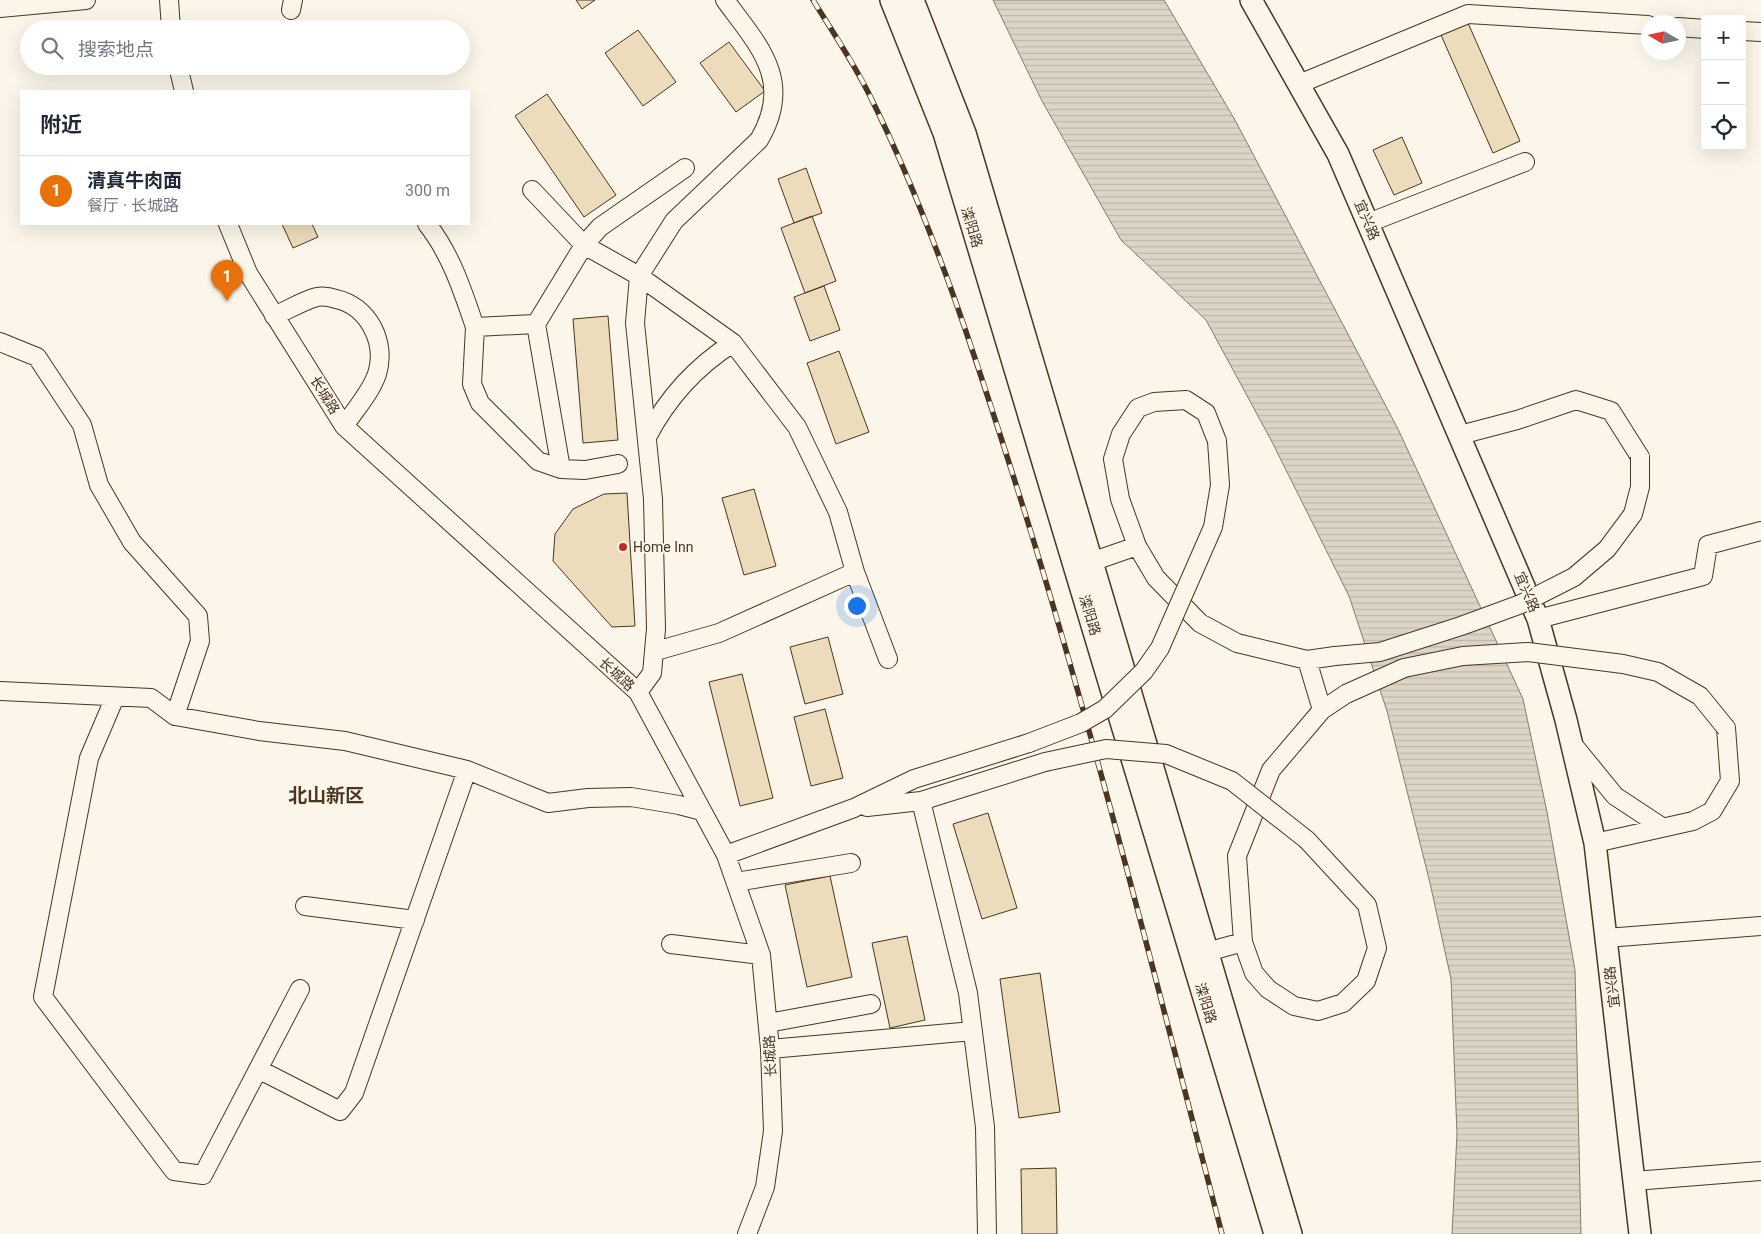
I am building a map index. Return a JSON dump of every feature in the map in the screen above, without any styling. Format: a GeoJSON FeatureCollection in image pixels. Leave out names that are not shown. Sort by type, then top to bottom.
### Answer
{"type":"FeatureCollection","features":[{"type":"Feature","properties":{"kind":"main road","name":"滦阳路"},"geometry":{"type":"LineString","coordinates":[[892,0],[944,133],[1275,1234]]}},
{"type":"Feature","properties":{"kind":"main road","name":"滦阳路"},"geometry":{"type":"LineString","coordinates":[[913,0],[965,133],[1291,1234]]}},
{"type":"Feature","properties":{"kind":"main road","name":"宜兴路"},"geometry":{"type":"LineString","coordinates":[[1251,0],[1338,154],[1538,619],[1571,742],[1595,843],[1640,1234]]}},
{"type":"Feature","properties":{"kind":"street"},"geometry":{"type":"LineString","coordinates":[[0,8],[86,0]]}},
{"type":"Feature","properties":{"kind":"street"},"geometry":{"type":"LineString","coordinates":[[169,0],[170,20]]}},
{"type":"Feature","properties":{"kind":"street"},"geometry":{"type":"LineString","coordinates":[[638,692],[652,673],[656,651],[653,499],[635,323],[639,276],[674,221],[759,140],[770,117],[774,92],[766,59],[725,0]]}},
{"type":"Feature","properties":{"kind":"street"},"geometry":{"type":"LineString","coordinates":[[1298,84],[1468,14],[1641,25]]}},
{"type":"Feature","properties":{"kind":"street"},"geometry":{"type":"LineString","coordinates":[[1686,28],[1701,29]]}},
{"type":"Feature","properties":{"kind":"street"},"geometry":{"type":"LineString","coordinates":[[1746,31],[1761,32]]}},
{"type":"Feature","properties":{"kind":"street"},"geometry":{"type":"LineString","coordinates":[[180,75],[184,90]]}},
{"type":"Feature","properties":{"kind":"street"},"geometry":{"type":"LineString","coordinates":[[1368,223],[1525,162]]}},
{"type":"Feature","properties":{"kind":"street"},"geometry":{"type":"LineString","coordinates":[[561,470],[536,324],[584,245],[600,226],[685,168]]}},
{"type":"Feature","properties":{"kind":"street"},"geometry":{"type":"LineString","coordinates":[[532,190],[584,245],[639,276],[733,343],[797,427],[838,512],[855,572],[888,659]]}},
{"type":"Feature","properties":{"kind":"street","name":"长城路"},"geometry":{"type":"LineString","coordinates":[[228,225],[248,273],[344,426],[638,692],[726,855],[761,956],[770,1049],[773,1130],[765,1187],[747,1234]]}},
{"type":"Feature","properties":{"kind":"street"},"geometry":{"type":"LineString","coordinates":[[428,225],[436,235],[460,285],[475,328],[472,384],[480,403],[538,461],[561,470],[585,470],[618,464]]}},
{"type":"Feature","properties":{"kind":"street"},"geometry":{"type":"LineString","coordinates":[[274,316],[318,297],[328,297],[348,303],[365,316],[371,324],[376,333],[380,354],[377,375],[344,426]]}},
{"type":"Feature","properties":{"kind":"street"},"geometry":{"type":"LineString","coordinates":[[475,328],[536,324]]}},
{"type":"Feature","properties":{"kind":"street"},"geometry":{"type":"LineString","coordinates":[[0,342],[37,357],[82,425],[98,486],[132,542],[198,616],[200,641],[175,716]]}},
{"type":"Feature","properties":{"kind":"street"},"geometry":{"type":"LineString","coordinates":[[647,437],[664,406],[687,379],[733,343]]}},
{"type":"Feature","properties":{"kind":"street"},"geometry":{"type":"LineString","coordinates":[[726,855],[854,808],[914,779],[1030,743],[1081,723],[1105,709],[1144,671],[1160,648],[1213,527],[1220,485],[1217,441],[1206,412],[1186,400],[1154,402],[1138,408],[1121,434],[1112,459],[1120,499],[1137,546],[1156,578],[1200,623],[1237,643],[1307,660],[1380,652],[1521,604],[1574,577],[1607,549],[1633,514],[1640,487],[1640,457],[1611,411],[1576,400],[1517,420],[1460,435]]}},
{"type":"Feature","properties":{"kind":"street"},"geometry":{"type":"LineString","coordinates":[[1538,619],[1703,576],[1708,545],[1761,531]]}},
{"type":"Feature","properties":{"kind":"street"},"geometry":{"type":"LineString","coordinates":[[1091,562],[1137,546]]}},
{"type":"Feature","properties":{"kind":"street"},"geometry":{"type":"LineString","coordinates":[[656,651],[719,633],[855,572]]}},
{"type":"Feature","properties":{"kind":"street"},"geometry":{"type":"LineString","coordinates":[[854,808],[921,801],[1045,762],[1106,749],[1166,754],[1232,781],[1307,840],[1367,905],[1377,948],[1366,980],[1342,1003],[1318,1011],[1294,1006],[1268,989],[1254,973],[1243,942],[1237,856],[1248,822],[1270,770],[1322,710],[1346,694],[1404,668],[1463,656],[1528,652],[1623,664],[1658,672],[1700,696],[1726,728],[1730,781],[1712,811],[1693,821],[1595,843]]}},
{"type":"Feature","properties":{"kind":"street"},"geometry":{"type":"LineString","coordinates":[[1307,660],[1322,710]]}},
{"type":"Feature","properties":{"kind":"street"},"geometry":{"type":"LineString","coordinates":[[0,691],[152,698],[175,716],[259,731],[345,741],[467,770],[548,803],[588,798],[631,798],[671,803],[702,811]]}},
{"type":"Feature","properties":{"kind":"street"},"geometry":{"type":"LineString","coordinates":[[115,696],[89,758],[43,997],[174,1171],[203,1176],[300,989]]}},
{"type":"Feature","properties":{"kind":"street"},"geometry":{"type":"LineString","coordinates":[[1571,742],[1615,796],[1662,827]]}},
{"type":"Feature","properties":{"kind":"street"},"geometry":{"type":"LineString","coordinates":[[258,1069],[340,1111],[354,1093],[467,770]]}},
{"type":"Feature","properties":{"kind":"street"},"geometry":{"type":"LineString","coordinates":[[921,801],[968,994],[985,1127],[987,1234]]}},
{"type":"Feature","properties":{"kind":"street"},"geometry":{"type":"LineString","coordinates":[[736,882],[851,863]]}},
{"type":"Feature","properties":{"kind":"street"},"geometry":{"type":"LineString","coordinates":[[306,906],[415,920]]}},
{"type":"Feature","properties":{"kind":"street"},"geometry":{"type":"LineString","coordinates":[[1606,938],[1761,926]]}},
{"type":"Feature","properties":{"kind":"street"},"geometry":{"type":"LineString","coordinates":[[1207,952],[1243,942]]}},
{"type":"Feature","properties":{"kind":"street"},"geometry":{"type":"LineString","coordinates":[[671,944],[761,956]]}},
{"type":"Feature","properties":{"kind":"street"},"geometry":{"type":"LineString","coordinates":[[768,1023],[871,1004]]}},
{"type":"Feature","properties":{"kind":"street"},"geometry":{"type":"LineString","coordinates":[[770,1049],[973,1031]]}},
{"type":"Feature","properties":{"kind":"street"},"geometry":{"type":"LineString","coordinates":[[1634,1181],[1761,1171]]}},
{"type":"Feature","properties":{"kind":"shaded area"},"geometry":{"type":"Polygon","coordinates":[[[993,0],[1164,0],[1235,120],[1398,429],[1523,699],[1547,812],[1575,970],[1581,1234],[1452,1234],[1457,1134],[1451,979],[1430,883],[1387,711],[1349,596],[1271,440],[1206,320],[1121,240],[1042,101],[993,0]]]}},
{"type":"Feature","properties":{"kind":"building"},"geometry":{"type":"Polygon","coordinates":[[[576,0],[595,0],[582,9],[576,0]]]}},
{"type":"Feature","properties":{"kind":"building"},"geometry":{"type":"Polygon","coordinates":[[[1468,23],[1520,141],[1493,153],[1441,35],[1468,23]]]}},
{"type":"Feature","properties":{"kind":"building"},"geometry":{"type":"Polygon","coordinates":[[[638,30],[676,82],[643,106],[605,53],[638,30]]]}},
{"type":"Feature","properties":{"kind":"building"},"geometry":{"type":"Polygon","coordinates":[[[729,42],[765,91],[736,112],[700,63],[729,42]]]}},
{"type":"Feature","properties":{"kind":"building"},"geometry":{"type":"Polygon","coordinates":[[[547,94],[616,195],[584,217],[515,116],[547,94]]]}},
{"type":"Feature","properties":{"kind":"building"},"geometry":{"type":"Polygon","coordinates":[[[1402,137],[1422,183],[1394,195],[1373,150],[1402,137]]]}},
{"type":"Feature","properties":{"kind":"building"},"geometry":{"type":"Polygon","coordinates":[[[806,168],[822,213],[794,223],[778,179],[806,168]]]}},
{"type":"Feature","properties":{"kind":"building"},"geometry":{"type":"Polygon","coordinates":[[[812,216],[836,281],[805,293],[781,228],[812,216]]]}},
{"type":"Feature","properties":{"kind":"building"},"geometry":{"type":"Polygon","coordinates":[[[282,225],[312,225],[318,237],[293,248],[282,225]]]}},
{"type":"Feature","properties":{"kind":"building"},"geometry":{"type":"Polygon","coordinates":[[[824,286],[840,330],[810,341],[794,297],[824,286]]]}},
{"type":"Feature","properties":{"kind":"building"},"geometry":{"type":"Polygon","coordinates":[[[608,316],[618,440],[583,443],[573,319],[608,316]]]}},
{"type":"Feature","properties":{"kind":"building"},"geometry":{"type":"Polygon","coordinates":[[[839,351],[869,432],[836,444],[807,363],[839,351]]]}},
{"type":"Feature","properties":{"kind":"building"},"geometry":{"type":"Polygon","coordinates":[[[754,489],[776,566],[744,575],[722,498],[754,489]]]}},
{"type":"Feature","properties":{"kind":"building"},"geometry":{"type":"Polygon","coordinates":[[[627,493],[635,626],[612,627],[553,561],[555,534],[573,509],[604,494],[627,493]]]}},
{"type":"Feature","properties":{"kind":"building"},"geometry":{"type":"Polygon","coordinates":[[[828,637],[843,694],[805,704],[790,647],[828,637]]]}},
{"type":"Feature","properties":{"kind":"building"},"geometry":{"type":"Polygon","coordinates":[[[742,674],[773,798],[740,806],[709,682],[742,674]]]}},
{"type":"Feature","properties":{"kind":"building"},"geometry":{"type":"Polygon","coordinates":[[[825,709],[843,778],[811,786],[794,717],[825,709]]]}},
{"type":"Feature","properties":{"kind":"building"},"geometry":{"type":"Polygon","coordinates":[[[988,813],[1017,908],[982,919],[953,824],[988,813]]]}},
{"type":"Feature","properties":{"kind":"building"},"geometry":{"type":"Polygon","coordinates":[[[830,876],[852,977],[807,987],[785,885],[830,876]]]}},
{"type":"Feature","properties":{"kind":"building"},"geometry":{"type":"Polygon","coordinates":[[[907,936],[925,1020],[890,1028],[872,943],[907,936]]]}},
{"type":"Feature","properties":{"kind":"building"},"geometry":{"type":"Polygon","coordinates":[[[1040,973],[1060,1112],[1019,1118],[1000,979],[1040,973]]]}},
{"type":"Feature","properties":{"kind":"building"},"geometry":{"type":"Polygon","coordinates":[[[1056,1168],[1057,1234],[1022,1234],[1021,1169],[1056,1168]]]}},
{"type":"Feature","properties":{"kind":"railway"},"geometry":{"type":"LineString","coordinates":[[813,0],[857,71],[894,146],[916,197],[974,354],[1025,513],[1078,692],[1128,872],[1222,1234]]}},
{"type":"Feature","properties":{"kind":"place","name":"清真牛肉面"},"geometry":{"type":"Point","coordinates":[227,301]}},
{"type":"Feature","properties":{"kind":"place","name":"Home Inn"},"geometry":{"type":"Point","coordinates":[623,547]}},
{"type":"Feature","properties":{"kind":"district","name":"北山新区"},"geometry":{"type":"Point","coordinates":[326,795]}}]}
